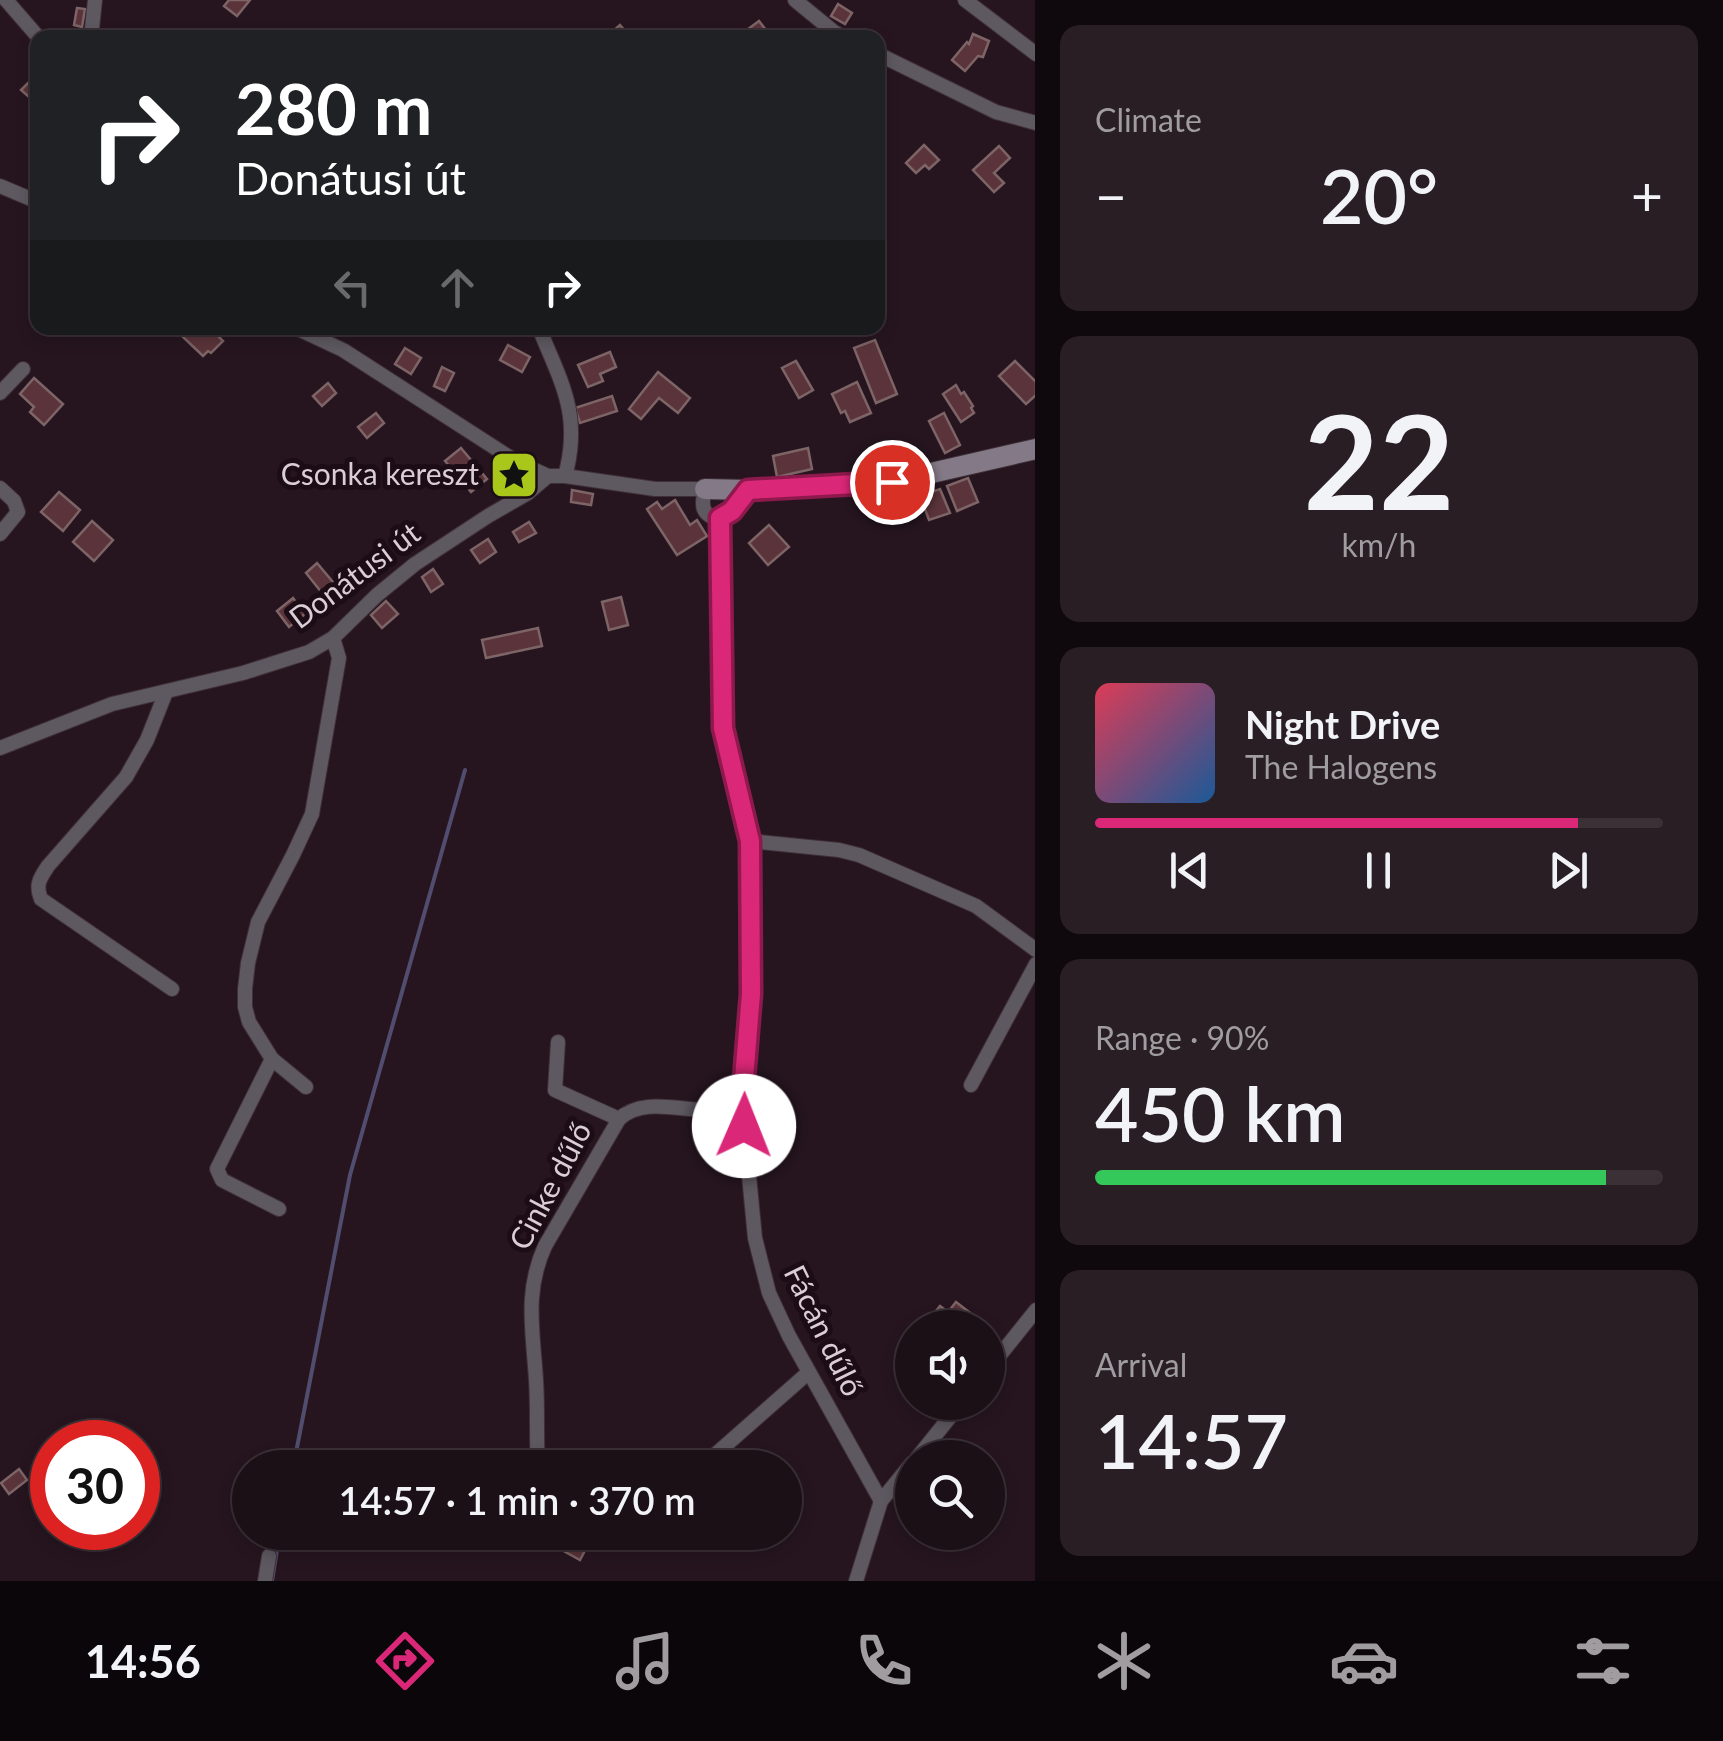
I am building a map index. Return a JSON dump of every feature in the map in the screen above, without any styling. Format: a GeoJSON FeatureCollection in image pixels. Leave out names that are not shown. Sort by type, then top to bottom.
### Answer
{"type":"FeatureCollection","features":[{"type":"Feature","properties":{"kind":"street"},"geometry":{"type":"LineString","coordinates":[[6,0],[32,30]]}},
{"type":"Feature","properties":{"kind":"street"},"geometry":{"type":"LineString","coordinates":[[92,30],[96,0]]}},
{"type":"Feature","properties":{"kind":"street"},"geometry":{"type":"LineString","coordinates":[[795,0],[832,30]]}},
{"type":"Feature","properties":{"kind":"street"},"geometry":{"type":"LineString","coordinates":[[965,0],[1035,53]]}},
{"type":"Feature","properties":{"kind":"street"},"geometry":{"type":"LineString","coordinates":[[885,57],[996,112],[1035,123]]}},
{"type":"Feature","properties":{"kind":"street"},"geometry":{"type":"LineString","coordinates":[[0,186],[30,199]]}},
{"type":"Feature","properties":{"kind":"street"},"geometry":{"type":"LineString","coordinates":[[311,335],[343,350],[517,462],[548,476],[655,489],[748,490],[892,482],[1035,449]]}},
{"type":"Feature","properties":{"kind":"street"},"geometry":{"type":"LineString","coordinates":[[542,335],[570,405],[573,448],[566,476]]}},
{"type":"Feature","properties":{"kind":"street"},"geometry":{"type":"LineString","coordinates":[[0,393],[23,369]]}},
{"type":"Feature","properties":{"kind":"street","name":"Donátusi út"},"geometry":{"type":"LineString","coordinates":[[0,748],[112,704],[309,652],[332,638],[415,564],[528,493],[548,476]]}},
{"type":"Feature","properties":{"kind":"street"},"geometry":{"type":"LineString","coordinates":[[0,488],[14,501],[18,512],[0,534]]}},
{"type":"Feature","properties":{"kind":"street","name":"Fácán dűlő"},"geometry":{"type":"LineString","coordinates":[[705,489],[701,503],[704,512],[720,518],[723,728],[750,841],[751,994],[742,1103],[759,1262],[782,1322],[881,1500]]}},
{"type":"Feature","properties":{"kind":"street"},"geometry":{"type":"LineString","coordinates":[[720,518],[732,511],[748,490]]}},
{"type":"Feature","properties":{"kind":"street"},"geometry":{"type":"LineString","coordinates":[[306,1087],[272,1059],[248,1022],[245,1007],[248,963],[258,922],[312,814],[339,658],[332,638]]}},
{"type":"Feature","properties":{"kind":"street"},"geometry":{"type":"LineString","coordinates":[[166,692],[148,740],[126,777],[48,866],[37,890],[41,898],[172,989]]}},
{"type":"Feature","properties":{"kind":"street"},"geometry":{"type":"LineString","coordinates":[[750,841],[858,855],[976,906],[1035,949]]}},
{"type":"Feature","properties":{"kind":"street"},"geometry":{"type":"LineString","coordinates":[[970,1085],[1035,966]]}},
{"type":"Feature","properties":{"kind":"street"},"geometry":{"type":"LineString","coordinates":[[558,1042],[554,1090],[619,1119]]}},
{"type":"Feature","properties":{"kind":"street"},"geometry":{"type":"LineString","coordinates":[[272,1059],[217,1170],[222,1180],[279,1209]]}},
{"type":"Feature","properties":{"kind":"street","name":"Cinke dűlő"},"geometry":{"type":"LineString","coordinates":[[538,1450],[530,1312],[537,1265],[619,1119],[628,1110],[649,1107],[712,1111],[742,1103]]}},
{"type":"Feature","properties":{"kind":"street"},"geometry":{"type":"LineString","coordinates":[[1005,1349],[1035,1311]]}},
{"type":"Feature","properties":{"kind":"street"},"geometry":{"type":"LineString","coordinates":[[720,1450],[808,1372]]}},
{"type":"Feature","properties":{"kind":"street"},"geometry":{"type":"LineString","coordinates":[[931,1440],[947,1420]]}},
{"type":"Feature","properties":{"kind":"street"},"geometry":{"type":"LineString","coordinates":[[856,1581],[881,1500],[895,1484]]}},
{"type":"Feature","properties":{"kind":"street"},"geometry":{"type":"LineString","coordinates":[[265,1581],[269,1556]]}},
{"type":"Feature","properties":{"kind":"building"},"geometry":{"type":"Polygon","coordinates":[[[229,0],[250,0],[237,16],[224,6],[229,0]]]}},
{"type":"Feature","properties":{"kind":"building"},"geometry":{"type":"Polygon","coordinates":[[[838,4],[852,13],[845,24],[831,16],[838,4]]]}},
{"type":"Feature","properties":{"kind":"building"},"geometry":{"type":"Polygon","coordinates":[[[77,8],[85,9],[82,27],[74,25],[77,8]]]}},
{"type":"Feature","properties":{"kind":"building"},"geometry":{"type":"Polygon","coordinates":[[[759,21],[766,30],[747,30],[759,21]]]}},
{"type":"Feature","properties":{"kind":"building"},"geometry":{"type":"Polygon","coordinates":[[[973,34],[989,41],[983,57],[978,56],[965,71],[952,60],[969,44],[973,34]]]}},
{"type":"Feature","properties":{"kind":"building"},"geometry":{"type":"Polygon","coordinates":[[[30,81],[30,98],[21,90],[30,81]]]}},
{"type":"Feature","properties":{"kind":"building"},"geometry":{"type":"Polygon","coordinates":[[[924,145],[939,160],[916,173],[906,163],[924,145]]]}},
{"type":"Feature","properties":{"kind":"building"},"geometry":{"type":"Polygon","coordinates":[[[999,146],[1010,158],[994,173],[1004,183],[994,192],[973,170],[999,146]]]}},
{"type":"Feature","properties":{"kind":"building"},"geometry":{"type":"Polygon","coordinates":[[[217,335],[223,341],[203,356],[182,336],[217,335]]]}},
{"type":"Feature","properties":{"kind":"building"},"geometry":{"type":"Polygon","coordinates":[[[875,340],[897,394],[876,403],[854,348],[875,340]]]}},
{"type":"Feature","properties":{"kind":"building"},"geometry":{"type":"Polygon","coordinates":[[[508,345],[530,357],[522,372],[500,360],[508,345]]]}},
{"type":"Feature","properties":{"kind":"building"},"geometry":{"type":"Polygon","coordinates":[[[405,348],[421,358],[411,374],[395,364],[405,348]]]}},
{"type":"Feature","properties":{"kind":"building"},"geometry":{"type":"Polygon","coordinates":[[[610,352],[616,367],[600,374],[603,381],[588,387],[578,365],[610,352]]]}},
{"type":"Feature","properties":{"kind":"building"},"geometry":{"type":"Polygon","coordinates":[[[796,361],[813,390],[799,398],[782,368],[796,361]]]}},
{"type":"Feature","properties":{"kind":"building"},"geometry":{"type":"Polygon","coordinates":[[[1015,361],[1035,381],[1035,396],[1026,404],[999,376],[1015,361]]]}},
{"type":"Feature","properties":{"kind":"building"},"geometry":{"type":"Polygon","coordinates":[[[442,367],[454,373],[445,391],[434,386],[442,367]]]}},
{"type":"Feature","properties":{"kind":"building"},"geometry":{"type":"Polygon","coordinates":[[[658,372],[690,398],[678,413],[659,398],[641,419],[629,409],[658,372]]]}},
{"type":"Feature","properties":{"kind":"building"},"geometry":{"type":"Polygon","coordinates":[[[34,378],[63,404],[44,425],[30,412],[34,407],[20,394],[34,378]]]}},
{"type":"Feature","properties":{"kind":"building"},"geometry":{"type":"Polygon","coordinates":[[[857,382],[871,413],[850,422],[832,394],[857,382]]]}},
{"type":"Feature","properties":{"kind":"building"},"geometry":{"type":"Polygon","coordinates":[[[328,383],[336,393],[322,406],[313,396],[328,383]]]}},
{"type":"Feature","properties":{"kind":"building"},"geometry":{"type":"Polygon","coordinates":[[[956,385],[974,413],[961,422],[943,394],[956,385]]]}},
{"type":"Feature","properties":{"kind":"building"},"geometry":{"type":"Polygon","coordinates":[[[612,396],[617,411],[580,423],[575,408],[612,396]]]}},
{"type":"Feature","properties":{"kind":"building"},"geometry":{"type":"Polygon","coordinates":[[[376,413],[384,423],[367,438],[358,427],[376,413]]]}},
{"type":"Feature","properties":{"kind":"building"},"geometry":{"type":"Polygon","coordinates":[[[944,413],[960,445],[945,453],[929,421],[944,413]]]}},
{"type":"Feature","properties":{"kind":"building"},"geometry":{"type":"Polygon","coordinates":[[[461,448],[487,479],[471,492],[445,461],[461,448]]]}},
{"type":"Feature","properties":{"kind":"building"},"geometry":{"type":"Polygon","coordinates":[[[808,448],[812,469],[777,477],[773,456],[808,448]]]}},
{"type":"Feature","properties":{"kind":"building"},"geometry":{"type":"Polygon","coordinates":[[[968,478],[978,502],[957,511],[947,486],[968,478]]]}},
{"type":"Feature","properties":{"kind":"building"},"geometry":{"type":"Polygon","coordinates":[[[940,489],[950,513],[929,520],[920,496],[940,489]]]}},
{"type":"Feature","properties":{"kind":"building"},"geometry":{"type":"Polygon","coordinates":[[[572,490],[593,494],[591,505],[571,502],[572,490]]]}},
{"type":"Feature","properties":{"kind":"building"},"geometry":{"type":"Polygon","coordinates":[[[59,492],[80,510],[63,531],[41,512],[59,492]]]}},
{"type":"Feature","properties":{"kind":"building"},"geometry":{"type":"Polygon","coordinates":[[[675,500],[690,525],[697,520],[707,536],[677,555],[647,509],[657,502],[662,509],[675,500]]]}},
{"type":"Feature","properties":{"kind":"building"},"geometry":{"type":"Polygon","coordinates":[[[92,521],[113,540],[94,561],[73,542],[92,521]]]}},
{"type":"Feature","properties":{"kind":"building"},"geometry":{"type":"Polygon","coordinates":[[[529,522],[536,533],[519,542],[513,532],[529,522]]]}},
{"type":"Feature","properties":{"kind":"building"},"geometry":{"type":"Polygon","coordinates":[[[769,525],[789,547],[768,565],[749,543],[769,525]]]}},
{"type":"Feature","properties":{"kind":"building"},"geometry":{"type":"Polygon","coordinates":[[[488,539],[496,552],[480,563],[471,550],[488,539]]]}},
{"type":"Feature","properties":{"kind":"building"},"geometry":{"type":"Polygon","coordinates":[[[317,563],[338,588],[326,598],[306,573],[317,563]]]}},
{"type":"Feature","properties":{"kind":"building"},"geometry":{"type":"Polygon","coordinates":[[[433,569],[443,584],[431,592],[422,577],[433,569]]]}},
{"type":"Feature","properties":{"kind":"building"},"geometry":{"type":"Polygon","coordinates":[[[621,597],[628,625],[609,630],[602,602],[621,597]]]}},
{"type":"Feature","properties":{"kind":"building"},"geometry":{"type":"Polygon","coordinates":[[[293,598],[305,614],[289,627],[277,611],[293,598]]]}},
{"type":"Feature","properties":{"kind":"building"},"geometry":{"type":"Polygon","coordinates":[[[386,601],[398,614],[382,628],[371,615],[386,601]]]}},
{"type":"Feature","properties":{"kind":"building"},"geometry":{"type":"Polygon","coordinates":[[[538,628],[542,646],[486,658],[482,640],[538,628]]]}},
{"type":"Feature","properties":{"kind":"building"},"geometry":{"type":"Polygon","coordinates":[[[956,1302],[966,1310],[950,1310],[956,1302]]]}},
{"type":"Feature","properties":{"kind":"building"},"geometry":{"type":"Polygon","coordinates":[[[19,1469],[27,1480],[9,1494],[1,1483],[19,1469]]]}},
{"type":"Feature","properties":{"kind":"building"},"geometry":{"type":"Polygon","coordinates":[[[562,1550],[585,1550],[580,1560],[562,1550]]]}},
{"type":"Feature","properties":{"kind":"waterway"},"geometry":{"type":"LineString","coordinates":[[297,1450],[350,1175],[465,770]]}},
{"type":"Feature","properties":{"kind":"waterway"},"geometry":{"type":"LineString","coordinates":[[272,1581],[277,1550]]}},
{"type":"Feature","properties":{"kind":"place","name":"Csonka kereszt"},"geometry":{"type":"Point","coordinates":[514,475]}},
{"type":"Feature","properties":{"kind":"route"},"geometry":{"type":"LineString","coordinates":[[744,1126],[742,1103],[751,994],[750,841],[723,728],[720,518],[732,511],[748,490],[892,482]]}}]}
